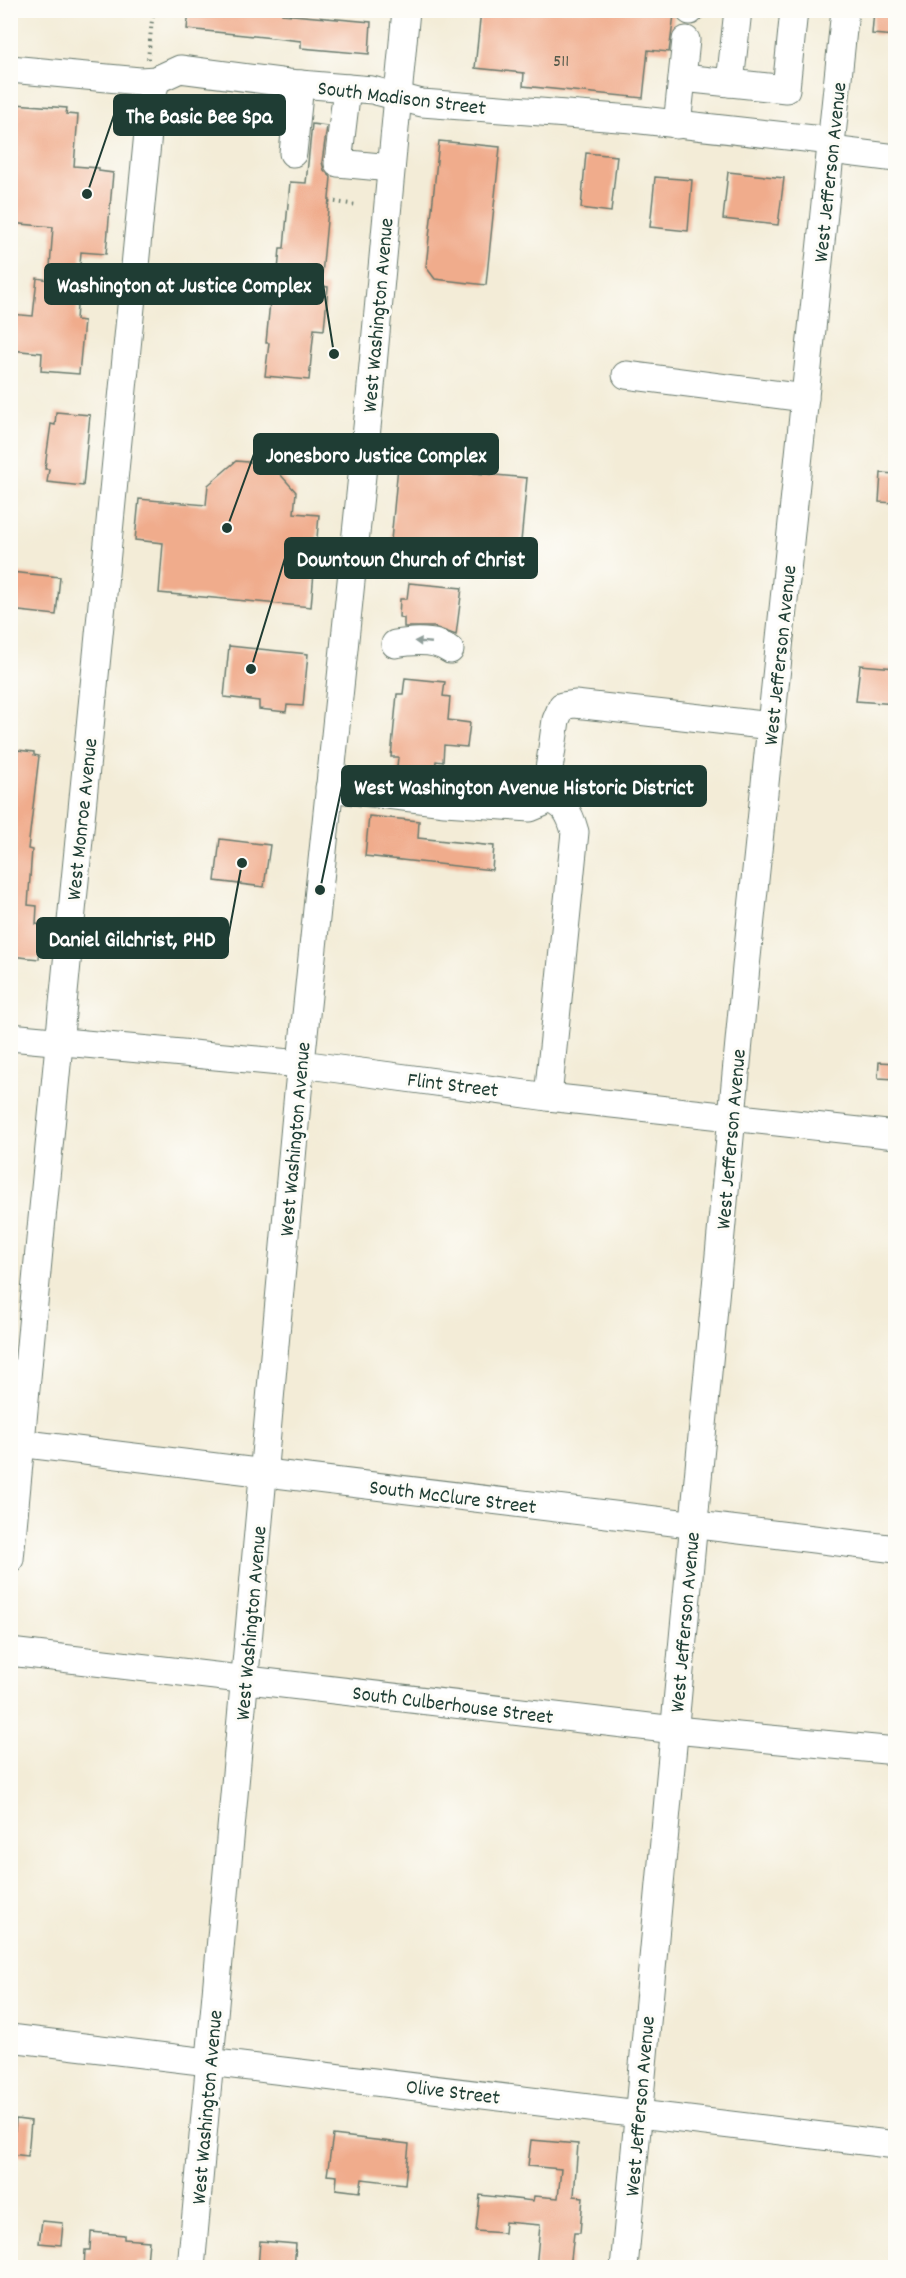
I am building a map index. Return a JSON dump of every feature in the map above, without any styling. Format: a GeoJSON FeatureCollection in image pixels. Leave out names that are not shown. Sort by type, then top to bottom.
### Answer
{"type":"FeatureCollection","features":[{"type":"Feature","properties":{"kind":"street","name":"West Washington Avenue"},"geometry":{"type":"LineString","coordinates":[[191,2268],[301,1064],[369,408],[406,10]]}},
{"type":"Feature","properties":{"kind":"street"},"geometry":{"type":"LineString","coordinates":[[730,83],[738,10]]}},
{"type":"Feature","properties":{"kind":"street"},"geometry":{"type":"LineString","coordinates":[[683,78],[786,88],[794,10]]}},
{"type":"Feature","properties":{"kind":"street","name":"West Jefferson Avenue"},"geometry":{"type":"LineString","coordinates":[[624,2268],[732,1117],[845,10]]}},
{"type":"Feature","properties":{"kind":"street"},"geometry":{"type":"LineString","coordinates":[[677,125],[686,40]]}},
{"type":"Feature","properties":{"kind":"street","name":"South Madison Street"},"geometry":{"type":"LineString","coordinates":[[10,69],[140,81],[151,73],[180,69],[300,84],[372,90],[422,103],[632,119],[832,146],[896,158]]}},
{"type":"Feature","properties":{"kind":"street","name":"West Monroe Avenue"},"geometry":{"type":"LineString","coordinates":[[10,1559],[16,1443],[100,628],[151,73]]}},
{"type":"Feature","properties":{"kind":"street"},"geometry":{"type":"LineString","coordinates":[[293,153],[300,84]]}},
{"type":"Feature","properties":{"kind":"street"},"geometry":{"type":"LineString","coordinates":[[346,88],[338,163],[391,168]]}},
{"type":"Feature","properties":{"kind":"street"},"geometry":{"type":"LineString","coordinates":[[626,375],[805,398]]}},
{"type":"Feature","properties":{"kind":"street"},"geometry":{"type":"LineString","coordinates":[[395,644],[410,641],[442,644],[450,650]]}},
{"type":"Feature","properties":{"kind":"street"},"geometry":{"type":"LineString","coordinates":[[329,788],[445,802],[530,808],[542,803],[556,720],[562,706],[575,704],[772,726]]}},
{"type":"Feature","properties":{"kind":"street"},"geometry":{"type":"LineString","coordinates":[[544,795],[560,804],[570,814],[575,832],[548,1097]]}},
{"type":"Feature","properties":{"kind":"street","name":"Flint Street"},"geometry":{"type":"LineString","coordinates":[[10,1037],[301,1064],[548,1097],[896,1135]]}},
{"type":"Feature","properties":{"kind":"street","name":"South McClure Street"},"geometry":{"type":"LineString","coordinates":[[16,1443],[896,1549]]}},
{"type":"Feature","properties":{"kind":"street","name":"South Culberhouse Street"},"geometry":{"type":"LineString","coordinates":[[10,1652],[675,1730],[896,1751]]}},
{"type":"Feature","properties":{"kind":"street","name":"Olive Street"},"geometry":{"type":"LineString","coordinates":[[10,2038],[896,2145]]}},
{"type":"Feature","properties":{"kind":"path"},"geometry":{"type":"LineString","coordinates":[[151,73],[153,10]]}},
{"type":"Feature","properties":{"kind":"path"},"geometry":{"type":"LineString","coordinates":[[329,201],[357,205]]}},
{"type":"Feature","properties":{"kind":"building"},"geometry":{"type":"Polygon","coordinates":[[[189,10],[283,10],[282,14],[371,22],[369,54],[301,48],[301,41],[187,29],[189,10]]]}},
{"type":"Feature","properties":{"kind":"building"},"geometry":{"type":"Polygon","coordinates":[[[481,10],[665,10],[665,14],[674,15],[669,52],[648,50],[643,98],[523,86],[524,73],[475,68],[481,10]]]}},
{"type":"Feature","properties":{"kind":"building"},"geometry":{"type":"Polygon","coordinates":[[[874,10],[896,10],[896,36],[872,34],[874,10]]]}},
{"type":"Feature","properties":{"kind":"building"},"geometry":{"type":"Polygon","coordinates":[[[15,104],[67,108],[66,114],[78,115],[74,166],[99,168],[99,171],[113,173],[106,254],[81,252],[76,320],[84,321],[79,374],[41,371],[42,353],[10,350],[10,314],[33,316],[37,278],[49,280],[53,227],[10,223],[10,124],[15,104]]]}},
{"type":"Feature","properties":{"kind":"building"},"geometry":{"type":"Polygon","coordinates":[[[312,124],[327,126],[322,162],[324,170],[331,177],[321,286],[328,287],[324,330],[314,329],[309,380],[265,376],[272,281],[277,282],[280,248],[284,248],[290,182],[306,183],[312,124]]]}},
{"type":"Feature","properties":{"kind":"building"},"geometry":{"type":"Polygon","coordinates":[[[439,141],[500,147],[486,285],[435,279],[426,267],[439,141]]]}},
{"type":"Feature","properties":{"kind":"building"},"geometry":{"type":"Polygon","coordinates":[[[586,153],[617,156],[611,212],[581,208],[586,153]]]}},
{"type":"Feature","properties":{"kind":"building"},"geometry":{"type":"Polygon","coordinates":[[[728,172],[784,178],[778,225],[723,219],[728,172]]]}},
{"type":"Feature","properties":{"kind":"building"},"geometry":{"type":"Polygon","coordinates":[[[655,177],[692,180],[688,231],[650,227],[655,177]]]}},
{"type":"Feature","properties":{"kind":"building"},"geometry":{"type":"Polygon","coordinates":[[[56,412],[90,415],[83,486],[47,482],[49,469],[45,469],[47,452],[51,424],[55,425],[56,412]]]}},
{"type":"Feature","properties":{"kind":"building"},"geometry":{"type":"Polygon","coordinates":[[[236,461],[271,464],[296,492],[294,513],[319,515],[311,607],[159,593],[163,543],[135,540],[139,499],[206,505],[208,485],[236,461]]]}},
{"type":"Feature","properties":{"kind":"building"},"geometry":{"type":"Polygon","coordinates":[[[398,466],[527,478],[519,563],[390,551],[398,466]]]}},
{"type":"Feature","properties":{"kind":"building"},"geometry":{"type":"Polygon","coordinates":[[[881,473],[896,474],[896,503],[879,502],[881,473]]]}},
{"type":"Feature","properties":{"kind":"building"},"geometry":{"type":"Polygon","coordinates":[[[10,572],[60,577],[56,615],[10,610],[10,572]]]}},
{"type":"Feature","properties":{"kind":"building"},"geometry":{"type":"Polygon","coordinates":[[[409,583],[462,588],[456,635],[434,627],[404,627],[404,618],[399,617],[400,599],[407,599],[409,583]]]}},
{"type":"Feature","properties":{"kind":"building"},"geometry":{"type":"Polygon","coordinates":[[[229,646],[308,654],[303,706],[287,705],[286,712],[259,709],[259,701],[224,697],[229,646]]]}},
{"type":"Feature","properties":{"kind":"building"},"geometry":{"type":"Polygon","coordinates":[[[860,665],[896,668],[896,704],[856,701],[860,665]]]}},
{"type":"Feature","properties":{"kind":"building"},"geometry":{"type":"Polygon","coordinates":[[[405,678],[445,682],[443,696],[450,697],[448,720],[470,723],[467,747],[444,745],[443,762],[436,761],[434,779],[396,776],[398,757],[391,757],[397,694],[403,694],[405,678]]]}},
{"type":"Feature","properties":{"kind":"building"},"geometry":{"type":"Polygon","coordinates":[[[18,750],[34,752],[34,755],[39,756],[28,849],[32,850],[28,905],[37,906],[36,924],[42,925],[39,959],[10,956],[10,756],[17,757],[18,750]]]}},
{"type":"Feature","properties":{"kind":"building"},"geometry":{"type":"Polygon","coordinates":[[[369,816],[419,821],[418,838],[494,846],[492,870],[365,856],[369,816]]]}},
{"type":"Feature","properties":{"kind":"building"},"geometry":{"type":"Polygon","coordinates":[[[220,839],[270,845],[264,887],[215,881],[220,839]]]}},
{"type":"Feature","properties":{"kind":"building"},"geometry":{"type":"Polygon","coordinates":[[[879,1062],[896,1063],[896,1079],[878,1078],[879,1062]]]}},
{"type":"Feature","properties":{"kind":"building"},"geometry":{"type":"Polygon","coordinates":[[[16,2119],[31,2121],[28,2156],[10,2154],[10,2129],[15,2130],[16,2119]]]}},
{"type":"Feature","properties":{"kind":"building"},"geometry":{"type":"Polygon","coordinates":[[[333,2135],[409,2144],[405,2184],[362,2179],[360,2192],[336,2189],[337,2176],[327,2175],[333,2135]]]}},
{"type":"Feature","properties":{"kind":"building"},"geometry":{"type":"Polygon","coordinates":[[[531,2140],[578,2144],[574,2196],[583,2197],[580,2233],[574,2233],[570,2268],[536,2268],[540,2225],[505,2222],[504,2233],[476,2231],[480,2195],[533,2201],[534,2196],[558,2198],[561,2169],[528,2166],[531,2140]]]}},
{"type":"Feature","properties":{"kind":"building"},"geometry":{"type":"Polygon","coordinates":[[[42,2221],[63,2223],[61,2245],[39,2243],[42,2221]]]}},
{"type":"Feature","properties":{"kind":"building"},"geometry":{"type":"Polygon","coordinates":[[[91,2232],[124,2235],[124,2239],[149,2241],[147,2262],[137,2262],[137,2268],[84,2268],[85,2250],[90,2250],[91,2232]]]}},
{"type":"Feature","properties":{"kind":"building"},"geometry":{"type":"Polygon","coordinates":[[[260,2241],[296,2244],[294,2268],[258,2268],[260,2241]]]}},
{"type":"Feature","properties":{"kind":"place","name":"The Basic Bee Spa"},"geometry":{"type":"Point","coordinates":[87,194]}},
{"type":"Feature","properties":{"kind":"place","name":"Washington at Justice Complex"},"geometry":{"type":"Point","coordinates":[334,354]}},
{"type":"Feature","properties":{"kind":"place","name":"Jonesboro Justice Complex"},"geometry":{"type":"Point","coordinates":[227,528]}},
{"type":"Feature","properties":{"kind":"place","name":"Downtown Church of Christ"},"geometry":{"type":"Point","coordinates":[251,669]}},
{"type":"Feature","properties":{"kind":"place","name":"Daniel Gilchrist, PHD"},"geometry":{"type":"Point","coordinates":[242,863]}},
{"type":"Feature","properties":{"kind":"place","name":"West Washington Avenue Historic District"},"geometry":{"type":"Point","coordinates":[320,890]}}]}
